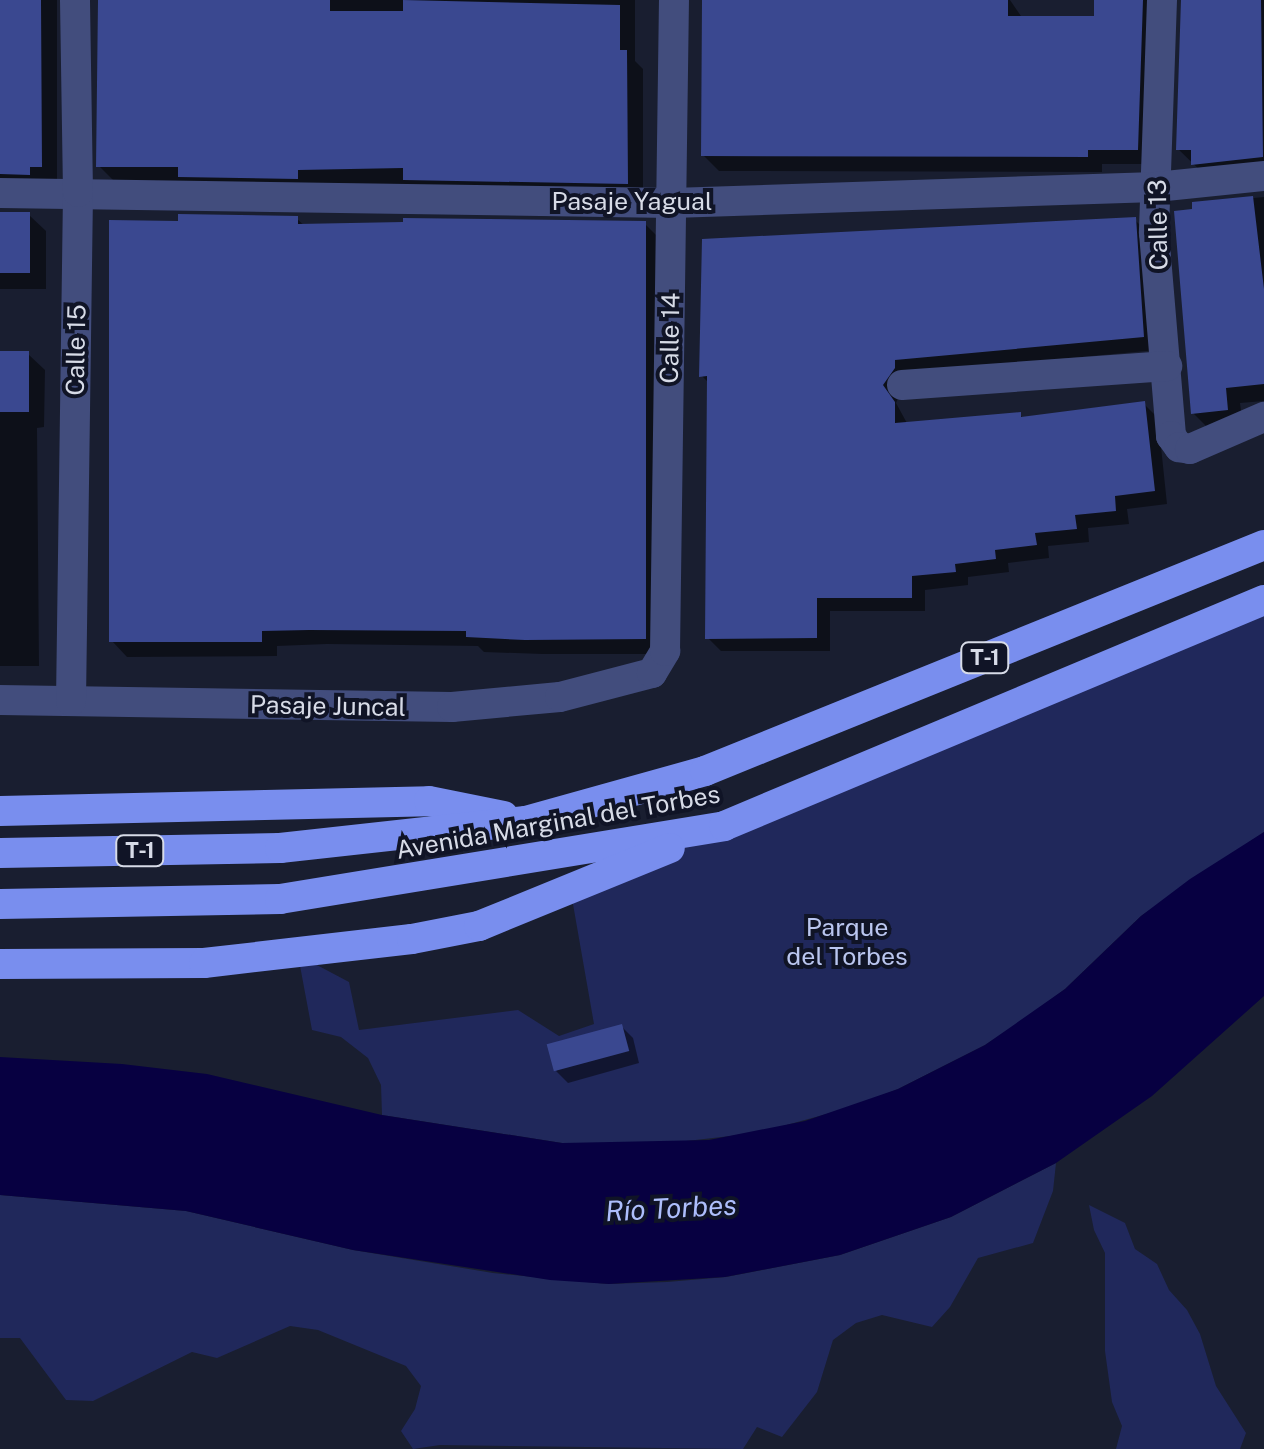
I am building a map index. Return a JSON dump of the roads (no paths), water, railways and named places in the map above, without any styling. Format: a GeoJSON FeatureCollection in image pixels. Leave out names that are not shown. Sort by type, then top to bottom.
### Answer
{"type":"FeatureCollection","features":[{"type":"Feature","properties":{"kind":"highway","name":"Avenida Marginal del Torbes"},"geometry":{"type":"LineString","coordinates":[[0,854],[280,848],[526,821],[705,771],[1264,545]]}},
{"type":"Feature","properties":{"kind":"highway","name":"Avenida Marginal del Torbes"},"geometry":{"type":"LineString","coordinates":[[0,904],[280,898],[457,873],[724,826],[1264,600]]}},
{"type":"Feature","properties":{"kind":"highway"},"geometry":{"type":"LineString","coordinates":[[0,811],[429,800],[526,821]]}},
{"type":"Feature","properties":{"kind":"highway"},"geometry":{"type":"LineString","coordinates":[[0,964],[204,963],[412,939],[479,926],[724,826]]}},
{"type":"Feature","properties":{"kind":"street","name":"Calle 15"},"geometry":{"type":"LineString","coordinates":[[71,700],[78,192],[75,0]]}},
{"type":"Feature","properties":{"kind":"street","name":"Calle 14"},"geometry":{"type":"LineString","coordinates":[[652,674],[664,651],[674,0]]}},
{"type":"Feature","properties":{"kind":"street","name":"Calle 13"},"geometry":{"type":"LineString","coordinates":[[1162,0],[1154,233],[1171,436],[1179,446],[1190,449],[1264,418]]}},
{"type":"Feature","properties":{"kind":"street","name":"Pasaje Yagual"},"geometry":{"type":"LineString","coordinates":[[0,192],[672,202],[1156,187],[1264,176]]}},
{"type":"Feature","properties":{"kind":"street"},"geometry":{"type":"LineString","coordinates":[[902,385],[1167,366]]}},
{"type":"Feature","properties":{"kind":"street","name":"Pasaje Juncal"},"geometry":{"type":"LineString","coordinates":[[0,700],[452,707],[560,697],[652,674]]}},
{"type":"Feature","properties":{"kind":"water","name":"Río Torbes"},"geometry":{"type":"Polygon","coordinates":[[[1264,832],[1264,996],[1152,1096],[1056,1163],[951,1217],[840,1255],[725,1277],[609,1284],[550,1280],[353,1250],[186,1211],[0,1195],[0,1057],[122,1064],[207,1074],[382,1115],[562,1143],[709,1140],[805,1121],[898,1089],[985,1045],[1065,989],[1141,916],[1264,832]]]}},
{"type":"Feature","properties":{"kind":"park label","name":"Parque del Torbes"},"geometry":{"type":"Point","coordinates":[847,942]}}]}
